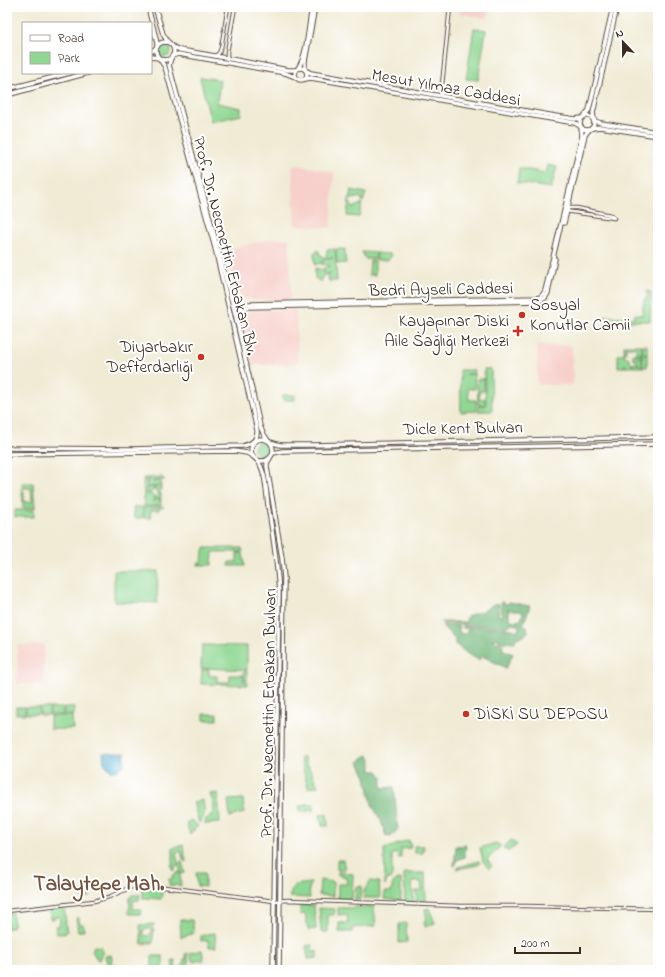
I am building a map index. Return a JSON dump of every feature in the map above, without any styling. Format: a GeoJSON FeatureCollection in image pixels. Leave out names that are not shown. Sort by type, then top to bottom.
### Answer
{"type":"FeatureCollection","features":[{"type":"Feature","properties":{"kind":"main road"},"geometry":{"type":"LineString","coordinates":[[148,7],[157,39],[156,53],[159,58]]}},
{"type":"Feature","properties":{"kind":"main road"},"geometry":{"type":"LineString","coordinates":[[155,7],[163,34],[173,47],[180,50],[288,70],[302,68],[306,70]]}},
{"type":"Feature","properties":{"kind":"main road"},"geometry":{"type":"LineString","coordinates":[[295,77],[294,73],[302,62],[312,7]]}},
{"type":"Feature","properties":{"kind":"main road"},"geometry":{"type":"LineString","coordinates":[[152,57],[165,60],[178,54],[285,73],[300,80],[305,79],[307,75],[306,61],[315,7]]}},
{"type":"Feature","properties":{"kind":"main road"},"geometry":{"type":"LineString","coordinates":[[613,7],[588,110],[580,122],[581,127],[585,130],[600,127],[658,136]]}},
{"type":"Feature","properties":{"kind":"main road"},"geometry":{"type":"LineString","coordinates":[[591,129],[594,125],[593,113],[617,7]]}},
{"type":"Feature","properties":{"kind":"main road"},"geometry":{"type":"LineString","coordinates":[[152,51],[161,43],[169,43]]}},
{"type":"Feature","properties":{"kind":"main road"},"geometry":{"type":"LineString","coordinates":[[172,57],[173,47]]}},
{"type":"Feature","properties":{"kind":"main road","name":"Prof. Dr. Necmettin Erbakan Blv."},"geometry":{"type":"LineString","coordinates":[[172,57],[169,65],[236,313],[259,420],[263,433],[269,440]]}},
{"type":"Feature","properties":{"kind":"main road","name":"Prof. Dr. Necmettin Erbakan Blv."},"geometry":{"type":"LineString","coordinates":[[159,58],[165,67],[225,289],[257,430],[256,437],[253,442]]}},
{"type":"Feature","properties":{"kind":"main road","name":"Mesut Yılmaz Caddesi"},"geometry":{"type":"LineString","coordinates":[[306,70],[311,73],[555,116],[574,118],[583,117]]}},
{"type":"Feature","properties":{"kind":"main road"},"geometry":{"type":"LineString","coordinates":[[7,89],[66,74]]}},
{"type":"Feature","properties":{"kind":"main road"},"geometry":{"type":"LineString","coordinates":[[7,95],[84,74]]}},
{"type":"Feature","properties":{"kind":"main road","name":"Mesut Yılmaz Caddesi"},"geometry":{"type":"LineString","coordinates":[[305,79],[311,78],[575,123],[581,127]]}},
{"type":"Feature","properties":{"kind":"main road"},"geometry":{"type":"LineString","coordinates":[[583,117],[590,116],[594,120],[601,123],[658,132]]}},
{"type":"Feature","properties":{"kind":"main road","name":"Bedri Ayseli Caddesi"},"geometry":{"type":"LineString","coordinates":[[236,313],[242,308],[248,307],[542,300],[548,293],[582,136],[581,127]]}},
{"type":"Feature","properties":{"kind":"main road","name":"Bedri Ayseli Caddesi"},"geometry":{"type":"LineString","coordinates":[[233,302],[250,304],[541,297],[545,291],[586,135],[591,129]]}},
{"type":"Feature","properties":{"kind":"main road","name":"Dicle Kent Bulvarı"},"geometry":{"type":"LineString","coordinates":[[269,440],[280,445],[314,445],[658,437]]}},
{"type":"Feature","properties":{"kind":"main road"},"geometry":{"type":"LineString","coordinates":[[7,448],[131,449],[243,446],[260,438],[269,440],[273,447],[273,453],[270,458],[264,461],[257,460],[247,453],[235,451],[7,454]]}},
{"type":"Feature","properties":{"kind":"main road"},"geometry":{"type":"LineString","coordinates":[[252,456],[250,449],[253,442]]}},
{"type":"Feature","properties":{"kind":"main road","name":"Dicle Kent Bulvarı"},"geometry":{"type":"LineString","coordinates":[[273,453],[283,451],[658,444]]}},
{"type":"Feature","properties":{"kind":"main road","name":"Prof. Dr. Necmettin Erbakan Bulvarı"},"geometry":{"type":"LineString","coordinates":[[270,458],[267,463],[267,467],[284,578],[279,970]]}},
{"type":"Feature","properties":{"kind":"main road","name":"Prof. Dr. Necmettin Erbakan Bulvarı"},"geometry":{"type":"LineString","coordinates":[[257,460],[262,471],[266,488],[276,552],[279,592],[272,970]]}},
{"type":"Feature","properties":{"kind":"street"},"geometry":{"type":"LineString","coordinates":[[215,56],[219,53],[221,48],[228,7]]}},
{"type":"Feature","properties":{"kind":"street"},"geometry":{"type":"LineString","coordinates":[[228,58],[226,52],[235,7]]}},
{"type":"Feature","properties":{"kind":"street"},"geometry":{"type":"LineString","coordinates":[[441,95],[450,7]]}},
{"type":"Feature","properties":{"kind":"street"},"geometry":{"type":"LineString","coordinates":[[577,208],[611,214],[614,218],[566,210],[577,208]]}},
{"type":"Feature","properties":{"kind":"street"},"geometry":{"type":"LineString","coordinates":[[7,911],[94,901],[109,897],[136,885],[142,884],[274,901],[658,909]]}},
{"type":"Feature","properties":{"kind":"shaded area"},"geometry":{"type":"Polygon","coordinates":[[[460,7],[489,7],[487,19],[459,13],[460,7]]]}},
{"type":"Feature","properties":{"kind":"shaded area"},"geometry":{"type":"Polygon","coordinates":[[[295,165],[321,169],[334,173],[331,228],[295,225],[292,168],[295,165]]]}},
{"type":"Feature","properties":{"kind":"shaded area"},"geometry":{"type":"Polygon","coordinates":[[[270,239],[289,239],[291,296],[288,300],[254,300],[244,298],[234,285],[226,250],[270,239]]]}},
{"type":"Feature","properties":{"kind":"shaded area"},"geometry":{"type":"Polygon","coordinates":[[[293,310],[296,312],[298,361],[294,364],[253,365],[243,321],[245,314],[251,311],[293,310]]]}},
{"type":"Feature","properties":{"kind":"shaded area"},"geometry":{"type":"Polygon","coordinates":[[[571,345],[573,383],[571,385],[539,385],[537,383],[537,346],[571,345]]]}},
{"type":"Feature","properties":{"kind":"shaded area"},"geometry":{"type":"Polygon","coordinates":[[[18,645],[44,645],[44,684],[17,684],[18,645]]]}},
{"type":"Feature","properties":{"kind":"green space"},"geometry":{"type":"Polygon","coordinates":[[[474,28],[486,30],[478,80],[466,79],[474,28]]]}},
{"type":"Feature","properties":{"kind":"green space"},"geometry":{"type":"Polygon","coordinates":[[[163,45],[167,45],[171,51],[167,57],[163,57],[159,53],[159,49],[163,45]]]}},
{"type":"Feature","properties":{"kind":"green space"},"geometry":{"type":"Polygon","coordinates":[[[201,77],[220,80],[217,103],[241,108],[241,115],[211,122],[201,77]]]}},
{"type":"Feature","properties":{"kind":"green space"},"geometry":{"type":"Polygon","coordinates":[[[548,165],[557,167],[551,188],[517,183],[519,168],[546,173],[548,165]]]}},
{"type":"Feature","properties":{"kind":"green space"},"geometry":{"type":"Polygon","coordinates":[[[351,190],[366,193],[363,202],[360,197],[349,200],[351,190]]]}},
{"type":"Feature","properties":{"kind":"green space"},"geometry":{"type":"Polygon","coordinates":[[[349,201],[353,208],[362,203],[359,217],[347,216],[349,201]]]}},
{"type":"Feature","properties":{"kind":"green space"},"geometry":{"type":"Polygon","coordinates":[[[335,249],[337,281],[329,281],[327,274],[332,273],[326,274],[322,269],[330,266],[321,264],[326,259],[333,258],[326,258],[327,250],[335,249]]]}},
{"type":"Feature","properties":{"kind":"green space"},"geometry":{"type":"Polygon","coordinates":[[[336,249],[345,249],[346,263],[337,264],[336,249]]]}},
{"type":"Feature","properties":{"kind":"green space"},"geometry":{"type":"Polygon","coordinates":[[[318,250],[325,258],[321,263],[315,265],[314,253],[318,250]]]}},
{"type":"Feature","properties":{"kind":"green space"},"geometry":{"type":"Polygon","coordinates":[[[362,252],[376,253],[376,259],[365,259],[362,252]]]}},
{"type":"Feature","properties":{"kind":"green space"},"geometry":{"type":"Polygon","coordinates":[[[376,253],[391,254],[392,256],[388,260],[376,260],[376,253]]]}},
{"type":"Feature","properties":{"kind":"green space"},"geometry":{"type":"Polygon","coordinates":[[[370,261],[375,261],[375,275],[369,275],[370,261]]]}},
{"type":"Feature","properties":{"kind":"green space"},"geometry":{"type":"Polygon","coordinates":[[[315,268],[320,269],[326,274],[322,277],[321,282],[315,278],[315,268]]]}},
{"type":"Feature","properties":{"kind":"green space"},"geometry":{"type":"Polygon","coordinates":[[[647,291],[651,292],[650,321],[617,321],[604,323],[605,316],[634,318],[635,314],[642,315],[644,299],[647,299],[647,291]]]}},
{"type":"Feature","properties":{"kind":"green space"},"geometry":{"type":"Polygon","coordinates":[[[624,345],[642,345],[642,354],[638,358],[633,359],[633,354],[636,354],[636,347],[626,347],[626,353],[624,354],[624,345]]]}},
{"type":"Feature","properties":{"kind":"green space"},"geometry":{"type":"Polygon","coordinates":[[[643,345],[647,345],[647,367],[642,367],[643,345]]]}},
{"type":"Feature","properties":{"kind":"green space"},"geometry":{"type":"Polygon","coordinates":[[[618,354],[623,354],[630,359],[632,367],[618,367],[618,354]]]}},
{"type":"Feature","properties":{"kind":"green space"},"geometry":{"type":"Polygon","coordinates":[[[642,356],[642,367],[633,367],[633,363],[640,365],[636,362],[636,359],[642,356]]]}},
{"type":"Feature","properties":{"kind":"green space"},"geometry":{"type":"Polygon","coordinates":[[[484,369],[491,369],[492,411],[478,411],[478,406],[486,405],[484,369]]]}},
{"type":"Feature","properties":{"kind":"green space"},"geometry":{"type":"Polygon","coordinates":[[[460,370],[474,370],[474,373],[466,374],[474,374],[475,389],[468,389],[469,400],[476,400],[476,411],[461,412],[460,370]]]}},
{"type":"Feature","properties":{"kind":"green space"},"geometry":{"type":"Polygon","coordinates":[[[477,379],[484,379],[484,391],[479,391],[479,399],[485,399],[485,405],[478,405],[477,379]]]}},
{"type":"Feature","properties":{"kind":"green space"},"geometry":{"type":"Polygon","coordinates":[[[283,395],[295,395],[295,400],[283,400],[283,395]]]}},
{"type":"Feature","properties":{"kind":"green space"},"geometry":{"type":"Polygon","coordinates":[[[262,441],[268,443],[270,449],[268,455],[262,457],[256,455],[254,449],[256,443],[262,441]]]}},
{"type":"Feature","properties":{"kind":"green space"},"geometry":{"type":"Polygon","coordinates":[[[162,477],[165,480],[153,480],[154,483],[154,481],[161,481],[161,485],[159,485],[161,486],[161,489],[159,488],[161,490],[159,491],[161,493],[154,490],[147,493],[147,481],[151,480],[143,480],[143,478],[162,477]]]}},
{"type":"Feature","properties":{"kind":"green space"},"geometry":{"type":"Polygon","coordinates":[[[143,481],[147,481],[146,494],[151,494],[154,497],[154,500],[152,500],[154,503],[156,500],[155,497],[158,494],[161,494],[161,497],[157,500],[161,498],[161,501],[159,501],[161,502],[161,506],[158,506],[157,504],[157,506],[144,506],[143,481]]]}},
{"type":"Feature","properties":{"kind":"green space"},"geometry":{"type":"Polygon","coordinates":[[[22,483],[33,483],[35,508],[23,508],[22,491],[24,491],[24,502],[32,502],[31,488],[24,488],[22,490],[22,483]]]}},
{"type":"Feature","properties":{"kind":"green space"},"geometry":{"type":"Polygon","coordinates":[[[133,507],[143,507],[143,518],[134,518],[133,507]]]}},
{"type":"Feature","properties":{"kind":"green space"},"geometry":{"type":"Polygon","coordinates":[[[144,507],[164,507],[159,508],[159,510],[151,510],[150,518],[144,518],[144,507]]]}},
{"type":"Feature","properties":{"kind":"green space"},"geometry":{"type":"Polygon","coordinates":[[[15,510],[34,510],[34,517],[15,517],[15,510]]]}},
{"type":"Feature","properties":{"kind":"green space"},"geometry":{"type":"Polygon","coordinates":[[[205,548],[242,548],[243,552],[213,552],[212,565],[198,565],[198,563],[202,563],[203,551],[205,548]]]}},
{"type":"Feature","properties":{"kind":"green space"},"geometry":{"type":"Polygon","coordinates":[[[237,553],[243,553],[245,566],[229,566],[229,562],[237,562],[237,553]]]}},
{"type":"Feature","properties":{"kind":"green space"},"geometry":{"type":"Polygon","coordinates":[[[115,571],[158,571],[157,603],[114,602],[115,571]]]}},
{"type":"Feature","properties":{"kind":"green space"},"geometry":{"type":"Polygon","coordinates":[[[501,602],[504,602],[505,604],[508,604],[509,602],[530,606],[523,626],[527,626],[528,632],[524,636],[516,638],[514,643],[499,642],[499,639],[492,639],[503,645],[502,649],[513,654],[506,668],[482,656],[479,660],[469,655],[455,644],[455,640],[442,625],[459,626],[459,632],[462,634],[469,629],[463,628],[463,626],[513,629],[518,631],[519,625],[511,624],[507,627],[442,623],[466,622],[467,617],[498,603],[498,615],[502,616],[501,602]],[[507,609],[509,610],[509,619],[514,621],[521,620],[523,612],[507,609]]]}},
{"type":"Feature","properties":{"kind":"green space"},"geometry":{"type":"Polygon","coordinates":[[[202,645],[247,646],[247,670],[201,668],[202,645]]]}},
{"type":"Feature","properties":{"kind":"green space"},"geometry":{"type":"Polygon","coordinates":[[[202,669],[209,670],[209,676],[217,676],[217,682],[230,682],[230,675],[243,675],[244,682],[244,671],[247,671],[247,685],[201,684],[202,669]]]}},
{"type":"Feature","properties":{"kind":"green space"},"geometry":{"type":"Polygon","coordinates":[[[16,707],[25,707],[25,714],[16,714],[16,707]]]}},
{"type":"Feature","properties":{"kind":"green space"},"geometry":{"type":"Polygon","coordinates":[[[26,707],[39,707],[39,714],[26,714],[26,707]]]}},
{"type":"Feature","properties":{"kind":"green space"},"geometry":{"type":"Polygon","coordinates":[[[40,707],[50,708],[49,715],[40,715],[40,707]]]}},
{"type":"Feature","properties":{"kind":"green space"},"geometry":{"type":"Polygon","coordinates":[[[64,707],[74,708],[74,715],[64,715],[64,707]]]}},
{"type":"Feature","properties":{"kind":"green space"},"geometry":{"type":"Polygon","coordinates":[[[50,708],[63,708],[63,715],[50,715],[50,708]]]}},
{"type":"Feature","properties":{"kind":"green space"},"geometry":{"type":"Polygon","coordinates":[[[204,714],[217,714],[217,720],[204,720],[204,714]]]}},
{"type":"Feature","properties":{"kind":"green space"},"geometry":{"type":"Polygon","coordinates":[[[50,716],[72,716],[73,729],[50,729],[50,716]]]}},
{"type":"Feature","properties":{"kind":"green space"},"geometry":{"type":"Polygon","coordinates":[[[368,755],[371,759],[371,771],[378,771],[382,776],[382,788],[394,787],[398,829],[391,837],[386,836],[381,821],[372,805],[366,777],[359,762],[362,758],[368,755]]]}},
{"type":"Feature","properties":{"kind":"green space"},"geometry":{"type":"Polygon","coordinates":[[[304,757],[307,766],[318,786],[308,788],[300,758],[304,757]]]}},
{"type":"Feature","properties":{"kind":"green space"},"geometry":{"type":"Polygon","coordinates":[[[218,793],[220,823],[205,824],[206,819],[212,814],[214,808],[210,794],[218,793]]]}},
{"type":"Feature","properties":{"kind":"green space"},"geometry":{"type":"Polygon","coordinates":[[[243,799],[244,813],[230,817],[228,800],[243,799]]]}},
{"type":"Feature","properties":{"kind":"green space"},"geometry":{"type":"Polygon","coordinates":[[[203,800],[204,815],[202,821],[199,823],[193,802],[203,800]]]}},
{"type":"Feature","properties":{"kind":"green space"},"geometry":{"type":"Polygon","coordinates":[[[314,804],[314,810],[301,812],[299,806],[314,804]]]}},
{"type":"Feature","properties":{"kind":"green space"},"geometry":{"type":"Polygon","coordinates":[[[327,814],[328,826],[322,826],[320,815],[327,814]]]}},
{"type":"Feature","properties":{"kind":"green space"},"geometry":{"type":"Polygon","coordinates":[[[191,820],[198,826],[190,834],[186,823],[191,820]]]}},
{"type":"Feature","properties":{"kind":"green space"},"geometry":{"type":"Polygon","coordinates":[[[409,840],[411,848],[401,849],[401,858],[399,858],[396,853],[392,854],[392,878],[387,880],[385,885],[384,849],[409,840]]]}},
{"type":"Feature","properties":{"kind":"green space"},"geometry":{"type":"Polygon","coordinates":[[[511,840],[517,845],[508,851],[503,848],[511,840]]]}},
{"type":"Feature","properties":{"kind":"green space"},"geometry":{"type":"Polygon","coordinates":[[[496,843],[501,846],[487,860],[492,866],[489,869],[483,861],[480,848],[496,843]]]}},
{"type":"Feature","properties":{"kind":"green space"},"geometry":{"type":"Polygon","coordinates":[[[183,845],[186,862],[183,860],[181,851],[176,853],[178,863],[182,862],[185,873],[181,874],[179,865],[175,866],[175,870],[173,871],[171,864],[173,864],[173,848],[183,845]]]}},
{"type":"Feature","properties":{"kind":"green space"},"geometry":{"type":"Polygon","coordinates":[[[466,845],[465,857],[457,860],[454,866],[456,846],[466,845]]]}},
{"type":"Feature","properties":{"kind":"green space"},"geometry":{"type":"Polygon","coordinates":[[[414,846],[424,846],[423,853],[415,853],[414,846]]]}},
{"type":"Feature","properties":{"kind":"green space"},"geometry":{"type":"Polygon","coordinates":[[[337,860],[343,860],[345,870],[337,870],[337,860]]]}},
{"type":"Feature","properties":{"kind":"green space"},"geometry":{"type":"Polygon","coordinates":[[[479,861],[480,863],[478,865],[457,869],[458,867],[479,861]]]}},
{"type":"Feature","properties":{"kind":"green space"},"geometry":{"type":"Polygon","coordinates":[[[180,872],[181,886],[169,885],[169,879],[172,879],[173,875],[180,872]]]}},
{"type":"Feature","properties":{"kind":"green space"},"geometry":{"type":"Polygon","coordinates":[[[338,872],[353,874],[352,899],[338,899],[338,884],[347,884],[346,877],[338,875],[338,872]]]}},
{"type":"Feature","properties":{"kind":"green space"},"geometry":{"type":"Polygon","coordinates":[[[196,873],[205,873],[205,887],[197,886],[196,873]]]}},
{"type":"Feature","properties":{"kind":"green space"},"geometry":{"type":"Polygon","coordinates":[[[404,873],[425,873],[426,902],[417,902],[416,891],[422,890],[421,882],[412,882],[414,903],[405,902],[404,873]]]}},
{"type":"Feature","properties":{"kind":"green space"},"geometry":{"type":"Polygon","coordinates":[[[401,879],[401,901],[384,899],[385,892],[392,892],[393,883],[401,879]]]}},
{"type":"Feature","properties":{"kind":"green space"},"geometry":{"type":"Polygon","coordinates":[[[320,880],[333,882],[333,896],[319,895],[320,880]]]}},
{"type":"Feature","properties":{"kind":"green space"},"geometry":{"type":"Polygon","coordinates":[[[370,881],[379,882],[380,898],[364,898],[364,891],[370,881]]]}},
{"type":"Feature","properties":{"kind":"green space"},"geometry":{"type":"Polygon","coordinates":[[[311,883],[309,890],[310,898],[289,897],[294,885],[311,883]]]}},
{"type":"Feature","properties":{"kind":"green space"},"geometry":{"type":"Polygon","coordinates":[[[362,886],[360,900],[355,900],[356,887],[362,886]]]}},
{"type":"Feature","properties":{"kind":"green space"},"geometry":{"type":"Polygon","coordinates":[[[143,887],[163,889],[161,899],[143,898],[143,887]]]}},
{"type":"Feature","properties":{"kind":"green space"},"geometry":{"type":"Polygon","coordinates":[[[90,889],[90,897],[82,899],[83,890],[90,889]]]}},
{"type":"Feature","properties":{"kind":"green space"},"geometry":{"type":"Polygon","coordinates":[[[132,895],[140,895],[139,900],[133,901],[133,909],[141,909],[140,914],[129,914],[130,897],[132,897],[132,895]]]}},
{"type":"Feature","properties":{"kind":"green space"},"geometry":{"type":"Polygon","coordinates":[[[300,905],[314,905],[316,929],[308,930],[305,914],[300,915],[300,905]]]}},
{"type":"Feature","properties":{"kind":"green space"},"geometry":{"type":"Polygon","coordinates":[[[64,907],[67,932],[57,934],[55,926],[59,926],[60,917],[50,919],[49,909],[64,907]]]}},
{"type":"Feature","properties":{"kind":"green space"},"geometry":{"type":"Polygon","coordinates":[[[374,907],[376,926],[352,928],[352,932],[339,932],[339,923],[348,923],[347,914],[338,915],[338,908],[374,907]]]}},
{"type":"Feature","properties":{"kind":"green space"},"geometry":{"type":"Polygon","coordinates":[[[319,908],[335,909],[334,915],[328,915],[328,932],[321,932],[319,908]]]}},
{"type":"Feature","properties":{"kind":"green space"},"geometry":{"type":"Polygon","coordinates":[[[429,908],[435,923],[425,927],[424,922],[427,920],[425,909],[429,908]]]}},
{"type":"Feature","properties":{"kind":"green space"},"geometry":{"type":"Polygon","coordinates":[[[12,913],[14,923],[12,927],[7,929],[7,915],[12,913]]]}},
{"type":"Feature","properties":{"kind":"green space"},"geometry":{"type":"Polygon","coordinates":[[[76,918],[79,918],[80,924],[83,924],[84,931],[78,931],[76,918]]]}},
{"type":"Feature","properties":{"kind":"green space"},"geometry":{"type":"Polygon","coordinates":[[[180,920],[192,920],[194,933],[181,937],[180,920]]]}},
{"type":"Feature","properties":{"kind":"green space"},"geometry":{"type":"Polygon","coordinates":[[[406,923],[407,942],[399,943],[399,924],[406,923]]]}},
{"type":"Feature","properties":{"kind":"green space"},"geometry":{"type":"Polygon","coordinates":[[[154,924],[151,928],[143,930],[144,936],[151,935],[151,930],[154,929],[153,943],[142,944],[140,925],[154,924]]]}},
{"type":"Feature","properties":{"kind":"green space"},"geometry":{"type":"Polygon","coordinates":[[[215,933],[216,947],[209,947],[208,940],[201,941],[201,936],[215,933]]]}},
{"type":"Feature","properties":{"kind":"green space"},"geometry":{"type":"Polygon","coordinates":[[[312,945],[312,951],[317,951],[317,958],[308,959],[306,946],[312,945]]]}},
{"type":"Feature","properties":{"kind":"green space"},"geometry":{"type":"Polygon","coordinates":[[[94,946],[101,947],[102,949],[102,954],[99,960],[92,951],[94,946]]]}},
{"type":"Feature","properties":{"kind":"green space"},"geometry":{"type":"Polygon","coordinates":[[[202,950],[204,960],[193,962],[189,953],[202,950]]]}},
{"type":"Feature","properties":{"kind":"green space"},"geometry":{"type":"Polygon","coordinates":[[[187,953],[189,962],[187,963],[190,965],[191,970],[173,970],[172,960],[175,960],[176,969],[182,969],[184,959],[186,959],[185,954],[187,953]]]}},
{"type":"Feature","properties":{"kind":"green space"},"geometry":{"type":"Polygon","coordinates":[[[111,955],[111,961],[114,965],[108,967],[105,956],[111,955]]]}},
{"type":"Feature","properties":{"kind":"green space"},"geometry":{"type":"Polygon","coordinates":[[[152,956],[163,956],[163,970],[152,970],[152,956]]]}},
{"type":"Feature","properties":{"kind":"water"},"geometry":{"type":"Polygon","coordinates":[[[103,753],[125,753],[124,765],[116,771],[111,771],[104,763],[103,753]]]}},
{"type":"Feature","properties":{"kind":"place","name":"Sosyal Konutlar Camii"},"geometry":{"type":"Point","coordinates":[522,315]}},
{"type":"Feature","properties":{"kind":"place","name":"Kayapınar Diski Aile Sağlığı Merkezi"},"geometry":{"type":"Point","coordinates":[518,331]}},
{"type":"Feature","properties":{"kind":"place","name":"Diyarbakır Defterdarlığı"},"geometry":{"type":"Point","coordinates":[201,357]}},
{"type":"Feature","properties":{"kind":"place","name":"DİSKİ SU DEPOSU"},"geometry":{"type":"Point","coordinates":[466,714]}},
{"type":"Feature","properties":{"kind":"district","name":"Talaytepe Mah."},"geometry":{"type":"Point","coordinates":[99,885]}}]}
